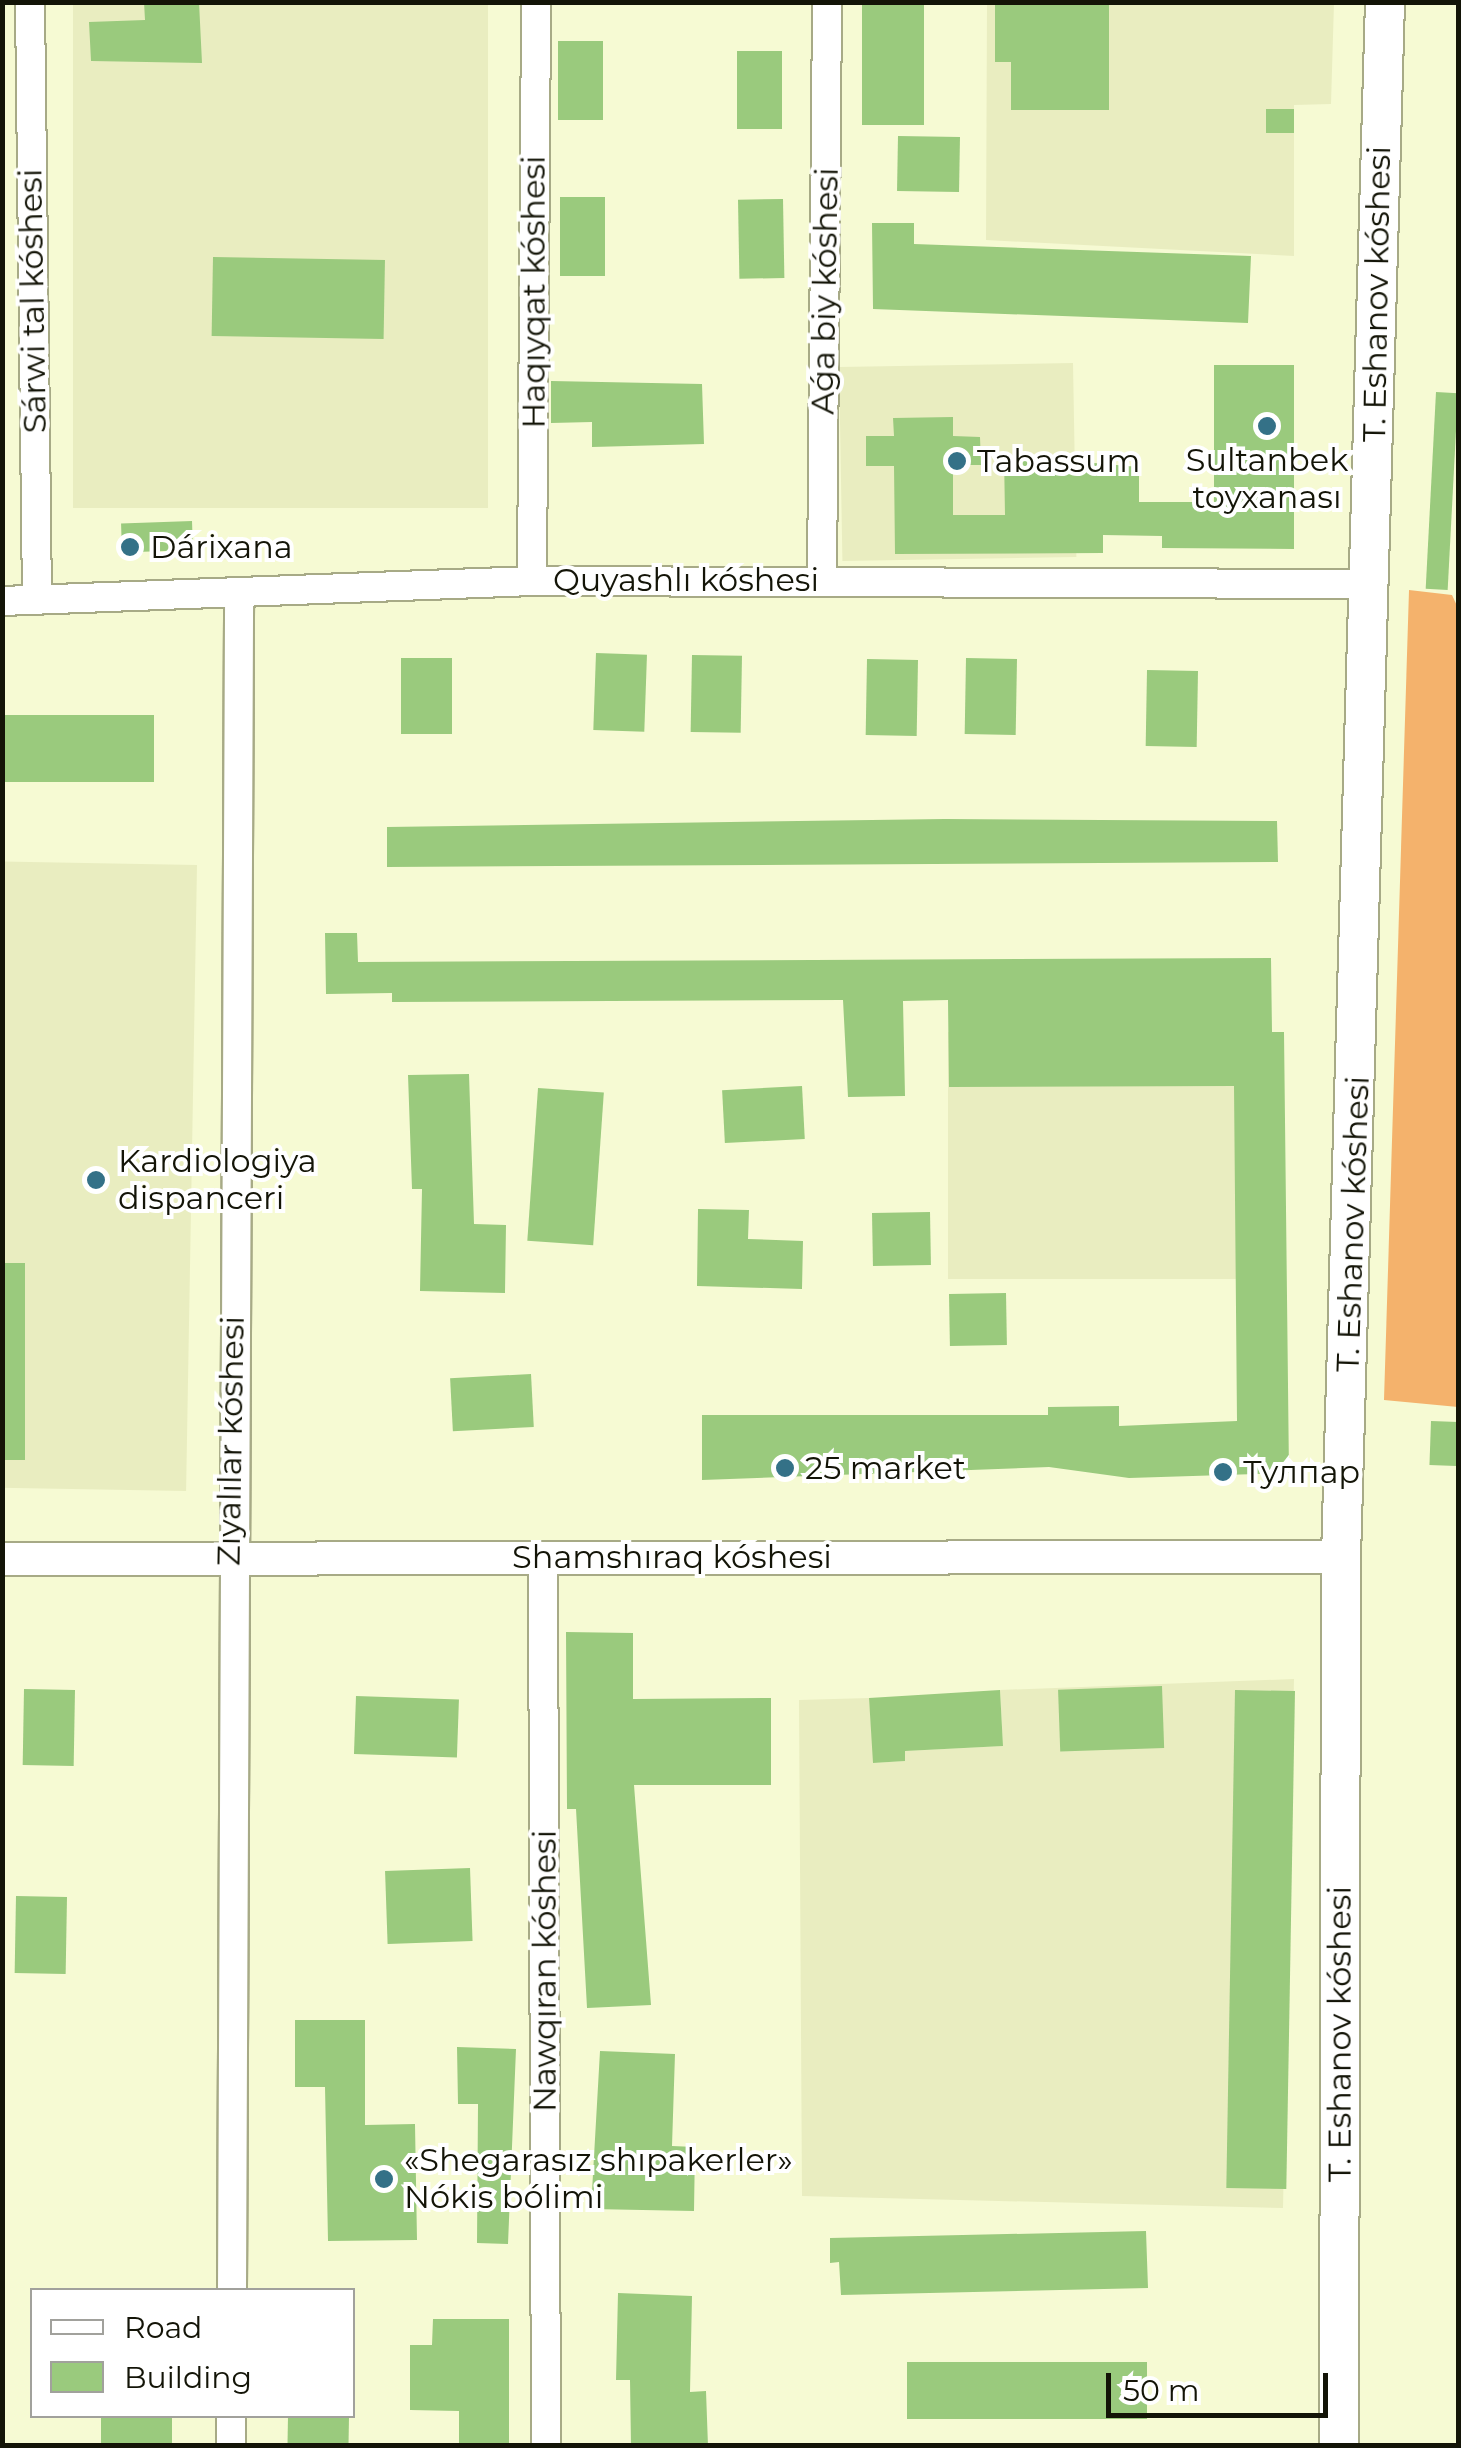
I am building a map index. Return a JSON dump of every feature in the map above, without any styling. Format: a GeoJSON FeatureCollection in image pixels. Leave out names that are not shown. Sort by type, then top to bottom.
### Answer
{"type":"FeatureCollection","features":[{"type":"Feature","properties":{"kind":"main road","name":"T. Eshanov kóshesi"},"geometry":{"type":"LineString","coordinates":[[1340,2446],[1342,1557],[1385,2]]}},
{"type":"Feature","properties":{"kind":"street","name":"Sárwi tal kóshesi"},"geometry":{"type":"LineString","coordinates":[[30,2],[37,600]]}},
{"type":"Feature","properties":{"kind":"street","name":"Haqıyqat kóshesi"},"geometry":{"type":"LineString","coordinates":[[532,581],[536,2]]}},
{"type":"Feature","properties":{"kind":"street","name":"Aǵa biy kóshesi"},"geometry":{"type":"LineString","coordinates":[[822,578],[828,2]]}},
{"type":"Feature","properties":{"kind":"street","name":"Quyashlı kóshesi"},"geometry":{"type":"LineString","coordinates":[[2,600],[532,581],[822,578],[1370,584]]}},
{"type":"Feature","properties":{"kind":"street","name":"Zıyalılar kóshesi"},"geometry":{"type":"LineString","coordinates":[[232,2288],[230,1560],[239,592]]}},
{"type":"Feature","properties":{"kind":"street","name":"Nawqıran kóshesi"},"geometry":{"type":"LineString","coordinates":[[543,1557],[546,2446]]}},
{"type":"Feature","properties":{"kind":"street","name":"Shamshıraq kóshesi"},"geometry":{"type":"LineString","coordinates":[[2,1559],[1342,1557]]}},
{"type":"Feature","properties":{"kind":"street"},"geometry":{"type":"LineString","coordinates":[[230,2446],[231,2418]]}},
{"type":"Feature","properties":{"kind":"shaded area"},"geometry":{"type":"Polygon","coordinates":[[[73,3],[488,3],[488,508],[73,508],[73,3]]]}},
{"type":"Feature","properties":{"kind":"shaded area"},"geometry":{"type":"Polygon","coordinates":[[[987,3],[1334,3],[1331,104],[1294,105],[1294,256],[986,240],[987,3]]]}},
{"type":"Feature","properties":{"kind":"shaded area","name":"Tabassum"},"geometry":{"type":"Polygon","coordinates":[[[1073,363],[1076,557],[842,561],[839,367],[1073,363]]]}},
{"type":"Feature","properties":{"kind":"shaded area"},"geometry":{"type":"Polygon","coordinates":[[[1409,590],[1452,595],[1458,608],[1458,1407],[1384,1400],[1409,590]]]}},
{"type":"Feature","properties":{"kind":"shaded area","name":"Kardiologiya dispanceri"},"geometry":{"type":"Polygon","coordinates":[[[2,862],[197,865],[186,1491],[2,1488],[2,862]]]}},
{"type":"Feature","properties":{"kind":"shaded area"},"geometry":{"type":"Polygon","coordinates":[[[948,1032],[1284,1032],[1284,1279],[948,1279],[948,1032]]]}},
{"type":"Feature","properties":{"kind":"shaded area"},"geometry":{"type":"Polygon","coordinates":[[[1294,1679],[1283,2208],[802,2196],[799,1700],[869,1698],[874,1763],[904,1761],[905,1751],[1003,1746],[1000,1690],[1294,1679]]]}},
{"type":"Feature","properties":{"kind":"building"},"geometry":{"type":"Polygon","coordinates":[[[144,2],[199,2],[202,63],[91,61],[89,22],[145,20],[144,2]]]}},
{"type":"Feature","properties":{"kind":"building"},"geometry":{"type":"Polygon","coordinates":[[[862,2],[924,2],[924,125],[862,125],[862,2]]]}},
{"type":"Feature","properties":{"kind":"building"},"geometry":{"type":"Polygon","coordinates":[[[995,2],[1109,2],[1109,110],[1011,110],[1011,62],[995,62],[995,2]]]}},
{"type":"Feature","properties":{"kind":"building"},"geometry":{"type":"Polygon","coordinates":[[[558,41],[603,41],[603,120],[558,120],[558,41]]]}},
{"type":"Feature","properties":{"kind":"building"},"geometry":{"type":"Polygon","coordinates":[[[737,51],[782,51],[782,129],[737,129],[737,51]]]}},
{"type":"Feature","properties":{"kind":"building"},"geometry":{"type":"Polygon","coordinates":[[[1266,109],[1294,109],[1294,133],[1266,133],[1266,109]]]}},
{"type":"Feature","properties":{"kind":"building"},"geometry":{"type":"Polygon","coordinates":[[[898,136],[960,137],[959,192],[897,191],[898,136]]]}},
{"type":"Feature","properties":{"kind":"building"},"geometry":{"type":"Polygon","coordinates":[[[560,197],[605,197],[605,276],[560,276],[560,197]]]}},
{"type":"Feature","properties":{"kind":"building"},"geometry":{"type":"Polygon","coordinates":[[[783,199],[784,278],[739,279],[738,200],[783,199]]]}},
{"type":"Feature","properties":{"kind":"building"},"geometry":{"type":"Polygon","coordinates":[[[872,223],[914,223],[914,244],[1251,256],[1248,323],[873,309],[872,223]]]}},
{"type":"Feature","properties":{"kind":"building"},"geometry":{"type":"Polygon","coordinates":[[[213,257],[385,260],[384,339],[212,336],[213,257]]]}},
{"type":"Feature","properties":{"kind":"building"},"geometry":{"type":"Polygon","coordinates":[[[1214,365],[1294,365],[1294,549],[1162,548],[1162,536],[1103,535],[1103,553],[895,554],[894,466],[866,466],[866,436],[894,436],[893,418],[953,417],[953,436],[980,437],[981,465],[953,465],[953,515],[1005,515],[1004,455],[1139,467],[1139,502],[1214,502],[1214,365]]]}},
{"type":"Feature","properties":{"kind":"building"},"geometry":{"type":"Polygon","coordinates":[[[551,381],[702,384],[704,444],[592,447],[592,422],[551,423],[551,381]]]}},
{"type":"Feature","properties":{"kind":"building"},"geometry":{"type":"Polygon","coordinates":[[[1436,392],[1458,393],[1448,590],[1426,589],[1436,392]]]}},
{"type":"Feature","properties":{"kind":"building"},"geometry":{"type":"Polygon","coordinates":[[[192,521],[193,550],[122,552],[121,523],[192,521]]]}},
{"type":"Feature","properties":{"kind":"building"},"geometry":{"type":"Polygon","coordinates":[[[596,653],[647,655],[644,732],[593,730],[596,653]]]}},
{"type":"Feature","properties":{"kind":"building"},"geometry":{"type":"Polygon","coordinates":[[[692,655],[742,656],[741,733],[691,732],[692,655]]]}},
{"type":"Feature","properties":{"kind":"building"},"geometry":{"type":"Polygon","coordinates":[[[401,658],[452,658],[452,734],[401,734],[401,658]]]}},
{"type":"Feature","properties":{"kind":"building"},"geometry":{"type":"Polygon","coordinates":[[[966,658],[1017,659],[1016,735],[965,734],[966,658]]]}},
{"type":"Feature","properties":{"kind":"building"},"geometry":{"type":"Polygon","coordinates":[[[867,659],[918,660],[917,736],[866,735],[867,659]]]}},
{"type":"Feature","properties":{"kind":"building"},"geometry":{"type":"Polygon","coordinates":[[[1147,670],[1198,671],[1197,747],[1146,746],[1147,670]]]}},
{"type":"Feature","properties":{"kind":"building"},"geometry":{"type":"Polygon","coordinates":[[[2,715],[154,715],[154,782],[2,782],[2,715]]]}},
{"type":"Feature","properties":{"kind":"building"},"geometry":{"type":"Polygon","coordinates":[[[945,819],[1277,821],[1278,862],[387,867],[387,827],[945,819]]]}},
{"type":"Feature","properties":{"kind":"building"},"geometry":{"type":"Polygon","coordinates":[[[325,933],[357,933],[358,962],[1271,958],[1272,1032],[1284,1032],[1289,1473],[1129,1478],[1049,1467],[702,1480],[702,1415],[1048,1415],[1048,1407],[1119,1406],[1119,1426],[1237,1421],[1234,1086],[949,1087],[948,1000],[903,1001],[905,1096],[848,1097],[843,1000],[392,1002],[392,993],[326,994],[325,933]]]}},
{"type":"Feature","properties":{"kind":"building"},"geometry":{"type":"Polygon","coordinates":[[[469,1074],[474,1224],[506,1225],[505,1293],[420,1291],[422,1189],[412,1189],[408,1075],[469,1074]]]}},
{"type":"Feature","properties":{"kind":"building"},"geometry":{"type":"Polygon","coordinates":[[[802,1086],[805,1139],[725,1143],[722,1090],[802,1086]]]}},
{"type":"Feature","properties":{"kind":"building"},"geometry":{"type":"Polygon","coordinates":[[[538,1088],[604,1093],[593,1245],[527,1241],[538,1088]]]}},
{"type":"Feature","properties":{"kind":"building"},"geometry":{"type":"Polygon","coordinates":[[[698,1209],[749,1210],[748,1239],[803,1241],[802,1289],[697,1286],[698,1209]]]}},
{"type":"Feature","properties":{"kind":"building"},"geometry":{"type":"Polygon","coordinates":[[[930,1212],[931,1265],[873,1266],[872,1213],[930,1212]]]}},
{"type":"Feature","properties":{"kind":"building"},"geometry":{"type":"Polygon","coordinates":[[[2,1263],[25,1263],[25,1460],[2,1460],[2,1263]]]}},
{"type":"Feature","properties":{"kind":"building"},"geometry":{"type":"Polygon","coordinates":[[[1006,1293],[1007,1345],[950,1346],[949,1294],[1006,1293]]]}},
{"type":"Feature","properties":{"kind":"building"},"geometry":{"type":"Polygon","coordinates":[[[531,1374],[534,1427],[453,1431],[450,1378],[531,1374]]]}},
{"type":"Feature","properties":{"kind":"building"},"geometry":{"type":"Polygon","coordinates":[[[1431,1421],[1458,1422],[1456,1466],[1429,1465],[1431,1421]]]}},
{"type":"Feature","properties":{"kind":"building"},"geometry":{"type":"Polygon","coordinates":[[[566,1632],[633,1633],[633,1699],[771,1698],[771,1785],[634,1785],[651,2005],[587,2008],[576,1809],[567,1809],[566,1632]]]}},
{"type":"Feature","properties":{"kind":"building"},"geometry":{"type":"Polygon","coordinates":[[[1162,1686],[1164,1748],[1060,1752],[1058,1690],[1162,1686]]]}},
{"type":"Feature","properties":{"kind":"building"},"geometry":{"type":"Polygon","coordinates":[[[24,1689],[75,1690],[74,1766],[23,1765],[24,1689]]]}},
{"type":"Feature","properties":{"kind":"building"},"geometry":{"type":"Polygon","coordinates":[[[1000,1690],[1003,1746],[905,1751],[905,1761],[873,1763],[869,1698],[1000,1690]]]}},
{"type":"Feature","properties":{"kind":"building"},"geometry":{"type":"Polygon","coordinates":[[[1235,1690],[1295,1691],[1286,2189],[1226,2188],[1235,1690]]]}},
{"type":"Feature","properties":{"kind":"building"},"geometry":{"type":"Polygon","coordinates":[[[356,1696],[459,1700],[457,1758],[354,1754],[356,1696]]]}},
{"type":"Feature","properties":{"kind":"building"},"geometry":{"type":"Polygon","coordinates":[[[470,1868],[473,1941],[388,1944],[385,1871],[470,1868]]]}},
{"type":"Feature","properties":{"kind":"building"},"geometry":{"type":"Polygon","coordinates":[[[16,1896],[67,1897],[66,1974],[15,1973],[16,1896]]]}},
{"type":"Feature","properties":{"kind":"building"},"geometry":{"type":"Polygon","coordinates":[[[295,2020],[365,2020],[365,2125],[415,2124],[417,2240],[328,2241],[325,2087],[295,2087],[295,2020]]]}},
{"type":"Feature","properties":{"kind":"building"},"geometry":{"type":"Polygon","coordinates":[[[457,2047],[516,2049],[508,2244],[477,2243],[478,2104],[458,2104],[457,2047]]]}},
{"type":"Feature","properties":{"kind":"building"},"geometry":{"type":"Polygon","coordinates":[[[600,2051],[675,2054],[672,2146],[695,2147],[694,2211],[591,2209],[600,2051]]]}},
{"type":"Feature","properties":{"kind":"building"},"geometry":{"type":"Polygon","coordinates":[[[1146,2231],[1148,2288],[841,2295],[839,2262],[830,2263],[830,2238],[1146,2231]]]}},
{"type":"Feature","properties":{"kind":"building"},"geometry":{"type":"Polygon","coordinates":[[[618,2293],[692,2296],[690,2392],[706,2391],[708,2446],[631,2446],[630,2380],[616,2380],[618,2293]]]}},
{"type":"Feature","properties":{"kind":"building"},"geometry":{"type":"Polygon","coordinates":[[[433,2319],[509,2319],[509,2446],[459,2446],[459,2411],[410,2410],[410,2345],[432,2345],[433,2319]]]}},
{"type":"Feature","properties":{"kind":"building"},"geometry":{"type":"Polygon","coordinates":[[[907,2362],[1147,2362],[1147,2419],[907,2419],[907,2362]]]}},
{"type":"Feature","properties":{"kind":"building"},"geometry":{"type":"Polygon","coordinates":[[[101,2418],[172,2418],[172,2446],[101,2446],[101,2418]]]}},
{"type":"Feature","properties":{"kind":"building"},"geometry":{"type":"Polygon","coordinates":[[[288,2418],[349,2418],[348,2446],[287,2446],[288,2418]]]}},
{"type":"Feature","properties":{"kind":"place","name":"Sultanbek toyxanası"},"geometry":{"type":"Point","coordinates":[1267,426]}},
{"type":"Feature","properties":{"kind":"place","name":"Tabassum"},"geometry":{"type":"Point","coordinates":[957,461]}},
{"type":"Feature","properties":{"kind":"place","name":"Dárixana"},"geometry":{"type":"Point","coordinates":[130,547]}},
{"type":"Feature","properties":{"kind":"place","name":"Kardiologiya dispanceri"},"geometry":{"type":"Point","coordinates":[96,1180]}},
{"type":"Feature","properties":{"kind":"place","name":"25 market"},"geometry":{"type":"Point","coordinates":[785,1468]}},
{"type":"Feature","properties":{"kind":"place","name":"Тулпар"},"geometry":{"type":"Point","coordinates":[1223,1472]}},
{"type":"Feature","properties":{"kind":"place","name":"«Shegarasız shıpakerler» Nókis bólimi"},"geometry":{"type":"Point","coordinates":[384,2179]}}]}
